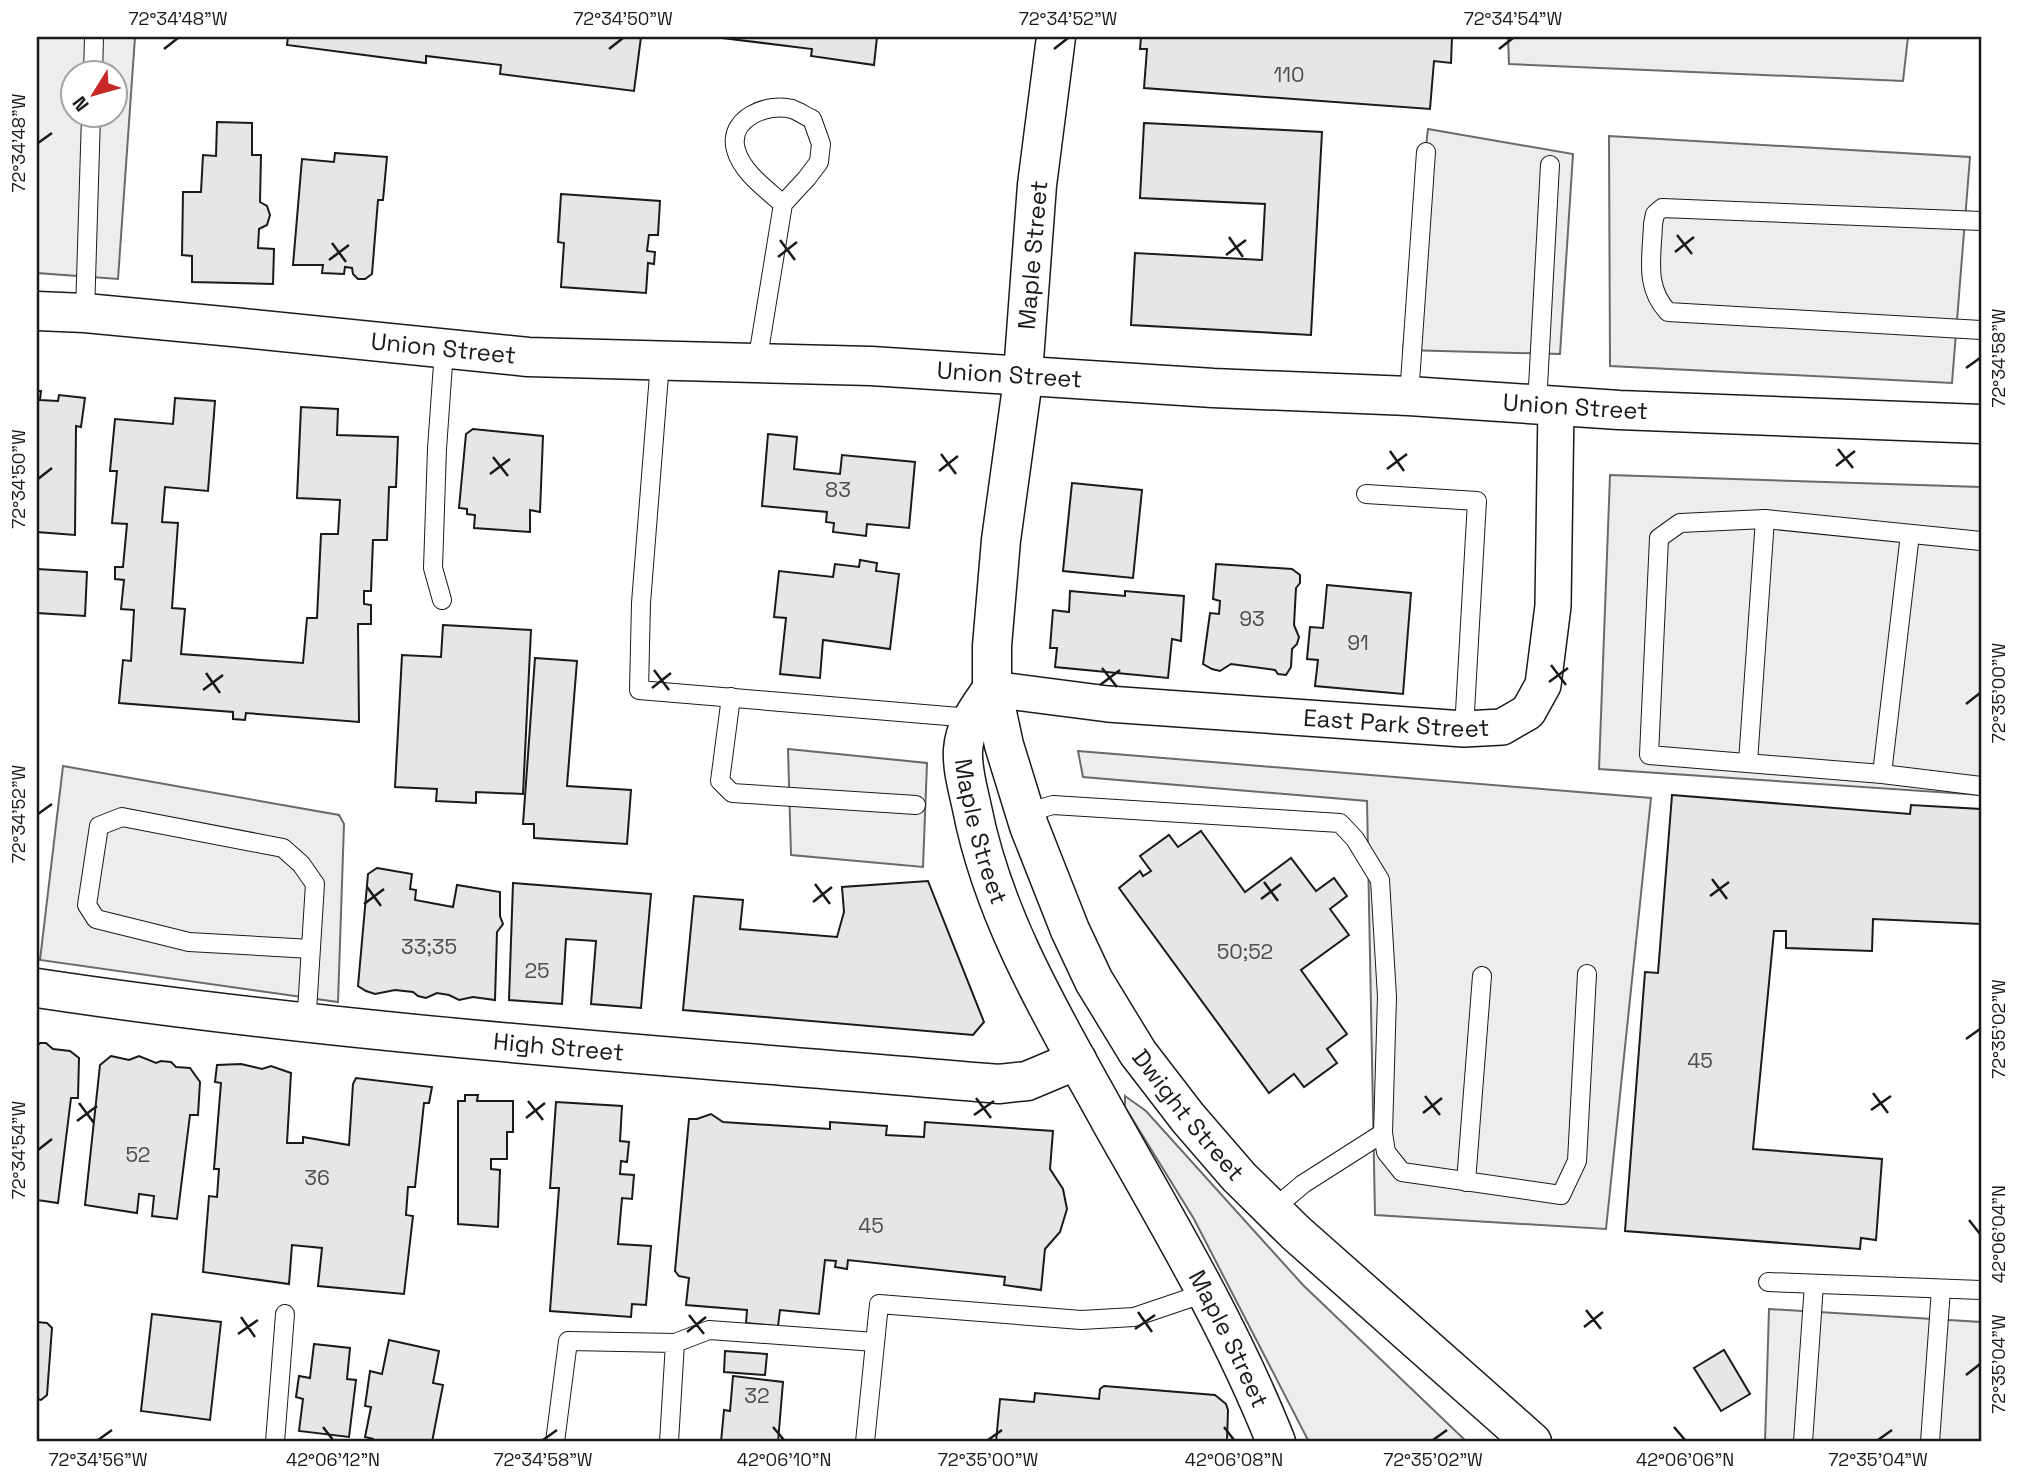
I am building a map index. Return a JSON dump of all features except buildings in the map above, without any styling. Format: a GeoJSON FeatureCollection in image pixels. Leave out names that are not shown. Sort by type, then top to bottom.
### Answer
{"type":"FeatureCollection","features":[{"type":"Feature","properties":{"kind":"street","name":"Maple Street"},"geometry":{"type":"LineString","coordinates":[[1056,37],[1037,185],[1023,375],[1001,540],[994,617],[981,703],[963,749],[963,766],[988,874],[1021,952],[1205,1293],[1251,1383],[1276,1442]]}},
{"type":"Feature","properties":{"kind":"street","name":"Union Street"},"geometry":{"type":"LineString","coordinates":[[37,311],[85,313],[528,357],[871,366],[1213,388],[1981,424]]}},
{"type":"Feature","properties":{"kind":"street","name":"East Park Street"},"geometry":{"type":"LineString","coordinates":[[981,703],[1108,704],[1464,729],[1502,727],[1528,712],[1543,685],[1553,606],[1546,405]]}},
{"type":"Feature","properties":{"kind":"street","name":"Dwight Street"},"geometry":{"type":"LineString","coordinates":[[981,703],[1004,745],[1025,813],[1070,930],[1094,981],[1138,1053],[1188,1118],[1239,1177],[1272,1210],[1532,1442]]}},
{"type":"Feature","properties":{"kind":"street","name":"High Street"},"geometry":{"type":"LineString","coordinates":[[37,988],[306,1024],[488,1042],[999,1084],[1027,1081],[1077,1060]]}},
{"type":"Feature","properties":{"kind":"lane"},"geometry":{"type":"LineString","coordinates":[[93,60],[94,37]]}},
{"type":"Feature","properties":{"kind":"lane"},"geometry":{"type":"LineString","coordinates":[[757,363],[783,204],[819,162],[821,144],[811,119],[790,108],[760,109],[742,122],[734,138],[736,151],[747,170],[783,204]]}},
{"type":"Feature","properties":{"kind":"lane"},"geometry":{"type":"LineString","coordinates":[[85,313],[92,130]]}},
{"type":"Feature","properties":{"kind":"lane"},"geometry":{"type":"LineString","coordinates":[[1409,396],[1426,152]]}},
{"type":"Feature","properties":{"kind":"lane"},"geometry":{"type":"LineString","coordinates":[[1546,405],[1550,165]]}},
{"type":"Feature","properties":{"kind":"lane"},"geometry":{"type":"LineString","coordinates":[[1981,220],[1662,208],[1655,214],[1653,224],[1651,286],[1658,301],[1668,312],[1981,330]]}},
{"type":"Feature","properties":{"kind":"lane"},"geometry":{"type":"LineString","coordinates":[[442,600],[433,568],[444,350]]}},
{"type":"Feature","properties":{"kind":"lane"},"geometry":{"type":"LineString","coordinates":[[660,362],[641,603],[639,690],[731,697],[981,703]]}},
{"type":"Feature","properties":{"kind":"lane"},"geometry":{"type":"LineString","coordinates":[[1366,494],[1477,501],[1464,729]]}},
{"type":"Feature","properties":{"kind":"lane"},"geometry":{"type":"LineString","coordinates":[[1748,761],[1765,519]]}},
{"type":"Feature","properties":{"kind":"lane"},"geometry":{"type":"LineString","coordinates":[[1981,541],[1765,519],[1680,523],[1659,538],[1649,755],[1748,761],[1981,786]]}},
{"type":"Feature","properties":{"kind":"lane"},"geometry":{"type":"LineString","coordinates":[[1882,774],[1910,534]]}},
{"type":"Feature","properties":{"kind":"lane"},"geometry":{"type":"LineString","coordinates":[[731,697],[720,781],[732,793],[916,805]]}},
{"type":"Feature","properties":{"kind":"lane"},"geometry":{"type":"LineString","coordinates":[[1025,813],[1052,805],[1340,823],[1355,839],[1380,880],[1387,997],[1383,1133],[1386,1152],[1402,1172],[1561,1195],[1577,1161],[1587,974]]}},
{"type":"Feature","properties":{"kind":"lane"},"geometry":{"type":"LineString","coordinates":[[306,1024],[311,949],[315,884],[301,864],[283,848],[122,817],[99,826],[87,905],[96,919],[189,942],[311,949]]}},
{"type":"Feature","properties":{"kind":"lane"},"geometry":{"type":"LineString","coordinates":[[1466,1182],[1482,976]]}},
{"type":"Feature","properties":{"kind":"lane"},"geometry":{"type":"LineString","coordinates":[[1272,1210],[1303,1184],[1383,1133]]}},
{"type":"Feature","properties":{"kind":"lane"},"geometry":{"type":"LineString","coordinates":[[1768,1282],[1981,1290]]}},
{"type":"Feature","properties":{"kind":"lane"},"geometry":{"type":"LineString","coordinates":[[1803,1442],[1814,1284]]}},
{"type":"Feature","properties":{"kind":"lane"},"geometry":{"type":"LineString","coordinates":[[1930,1442],[1941,1289]]}},
{"type":"Feature","properties":{"kind":"lane"},"geometry":{"type":"LineString","coordinates":[[865,1442],[879,1304],[1082,1320],[1134,1317],[1205,1293]]}},
{"type":"Feature","properties":{"kind":"lane"},"geometry":{"type":"LineString","coordinates":[[275,1442],[285,1314]]}},
{"type":"Feature","properties":{"kind":"lane"},"geometry":{"type":"LineString","coordinates":[[555,1442],[568,1340],[675,1343],[709,1331],[875,1342]]}},
{"type":"Feature","properties":{"kind":"lane"},"geometry":{"type":"LineString","coordinates":[[669,1442],[675,1343]]}},
{"type":"Feature","properties":{"kind":"shaded area"},"geometry":{"type":"Polygon","coordinates":[[[37,37],[135,37],[130,108],[130,60],[60,60],[60,130],[128,130],[118,279],[37,273],[37,37]]]}},
{"type":"Feature","properties":{"kind":"shaded area"},"geometry":{"type":"Polygon","coordinates":[[[1508,37],[1908,37],[1903,81],[1509,64],[1508,37]]]}},
{"type":"Feature","properties":{"kind":"shaded area"},"geometry":{"type":"Polygon","coordinates":[[[1428,129],[1573,154],[1560,354],[1403,350],[1428,129]]]}},
{"type":"Feature","properties":{"kind":"shaded area"},"geometry":{"type":"Polygon","coordinates":[[[1609,136],[1970,157],[1952,383],[1610,366],[1609,136]]]}},
{"type":"Feature","properties":{"kind":"shaded area"},"geometry":{"type":"Polygon","coordinates":[[[1610,475],[1981,487],[1981,795],[1599,769],[1610,475]]]}},
{"type":"Feature","properties":{"kind":"shaded area"},"geometry":{"type":"Polygon","coordinates":[[[788,749],[927,763],[923,867],[791,855],[788,749]]]}},
{"type":"Feature","properties":{"kind":"shaded area"},"geometry":{"type":"Polygon","coordinates":[[[1078,751],[1651,798],[1606,1229],[1375,1215],[1367,801],[1083,777],[1078,751]]]}},
{"type":"Feature","properties":{"kind":"shaded area"},"geometry":{"type":"Polygon","coordinates":[[[63,766],[339,815],[344,824],[338,1002],[40,960],[63,766]]]}},
{"type":"Feature","properties":{"kind":"shaded area"},"geometry":{"type":"Polygon","coordinates":[[[1125,1096],[1146,1111],[1303,1285],[1467,1442],[1309,1442],[1194,1219],[1125,1107],[1125,1096]]]}},
{"type":"Feature","properties":{"kind":"shaded area"},"geometry":{"type":"Polygon","coordinates":[[[1769,1309],[1981,1322],[1981,1442],[1765,1442],[1769,1309]]]}}]}
